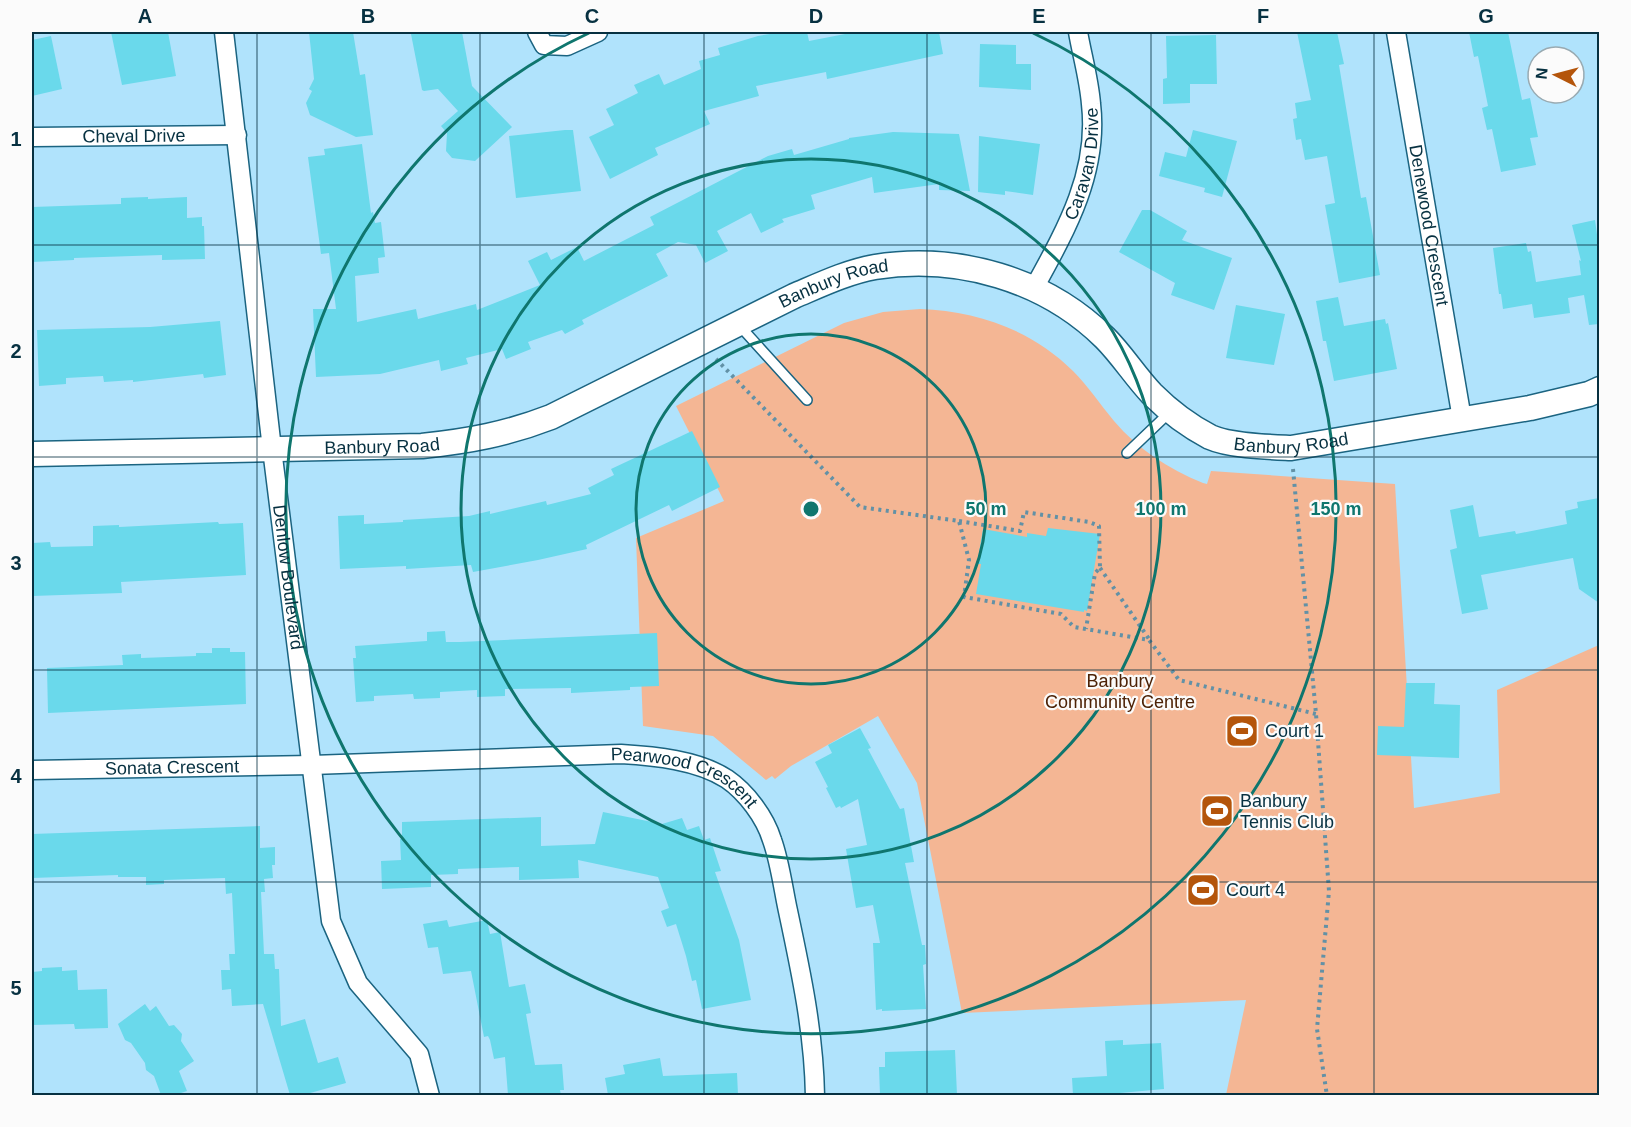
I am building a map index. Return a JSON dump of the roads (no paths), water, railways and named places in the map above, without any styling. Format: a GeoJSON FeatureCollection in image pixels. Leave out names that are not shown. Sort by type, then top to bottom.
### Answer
{"type":"FeatureCollection","features":[{"type":"Feature","properties":{"kind":"street","name":"Denlow Boulevard"},"geometry":{"type":"LineString","coordinates":[[224,32],[272,449],[331,921],[358,983],[419,1054],[430,1095]]}},
{"type":"Feature","properties":{"kind":"street"},"geometry":{"type":"LineString","coordinates":[[537,32],[544,45],[567,46],[598,32]]}},
{"type":"Feature","properties":{"kind":"street","name":"Caravan Drive"},"geometry":{"type":"LineString","coordinates":[[1034,288],[1076,209],[1086,175],[1092,140],[1091,104],[1077,32]]}},
{"type":"Feature","properties":{"kind":"street","name":"Denewood Crescent"},"geometry":{"type":"LineString","coordinates":[[1396,32],[1462,419]]}},
{"type":"Feature","properties":{"kind":"street","name":"Cheval Drive"},"geometry":{"type":"LineString","coordinates":[[32,137],[237,135]]}},
{"type":"Feature","properties":{"kind":"street","name":"Banbury Road"},"geometry":{"type":"LineString","coordinates":[[32,454],[422,447],[467,441],[515,430],[580,404],[794,296],[834,279],[874,267],[913,264],[954,265],[1002,275],[1034,288],[1068,307],[1106,338],[1152,394],[1171,411],[1212,438],[1258,447],[1291,448],[1530,408],[1589,394],[1599,389]]}},
{"type":"Feature","properties":{"kind":"street","name":"Pearwood Crescent"},"geometry":{"type":"LineString","coordinates":[[312,765],[621,754],[663,757],[698,766],[726,778],[754,805],[772,839],[798,957],[814,1060],[815,1095]]}},
{"type":"Feature","properties":{"kind":"street","name":"Sonata Crescent"},"geometry":{"type":"LineString","coordinates":[[32,771],[312,765]]}},
{"type":"Feature","properties":{"kind":"lane"},"geometry":{"type":"LineString","coordinates":[[739,325],[807,400]]}},
{"type":"Feature","properties":{"kind":"lane"},"geometry":{"type":"LineString","coordinates":[[1127,453],[1171,411]]}},
{"type":"Feature","properties":{"kind":"place","name":"Court 1"},"geometry":{"type":"Point","coordinates":[1242,731]}},
{"type":"Feature","properties":{"kind":"place","name":"Banbury Tennis Club"},"geometry":{"type":"Point","coordinates":[1217,811]}},
{"type":"Feature","properties":{"kind":"place","name":"Court 4"},"geometry":{"type":"Point","coordinates":[1203,890]}},
{"type":"Feature","properties":{"kind":"park label","name":"Banbury Community Centre"},"geometry":{"type":"Point","coordinates":[1120,691]}}]}
